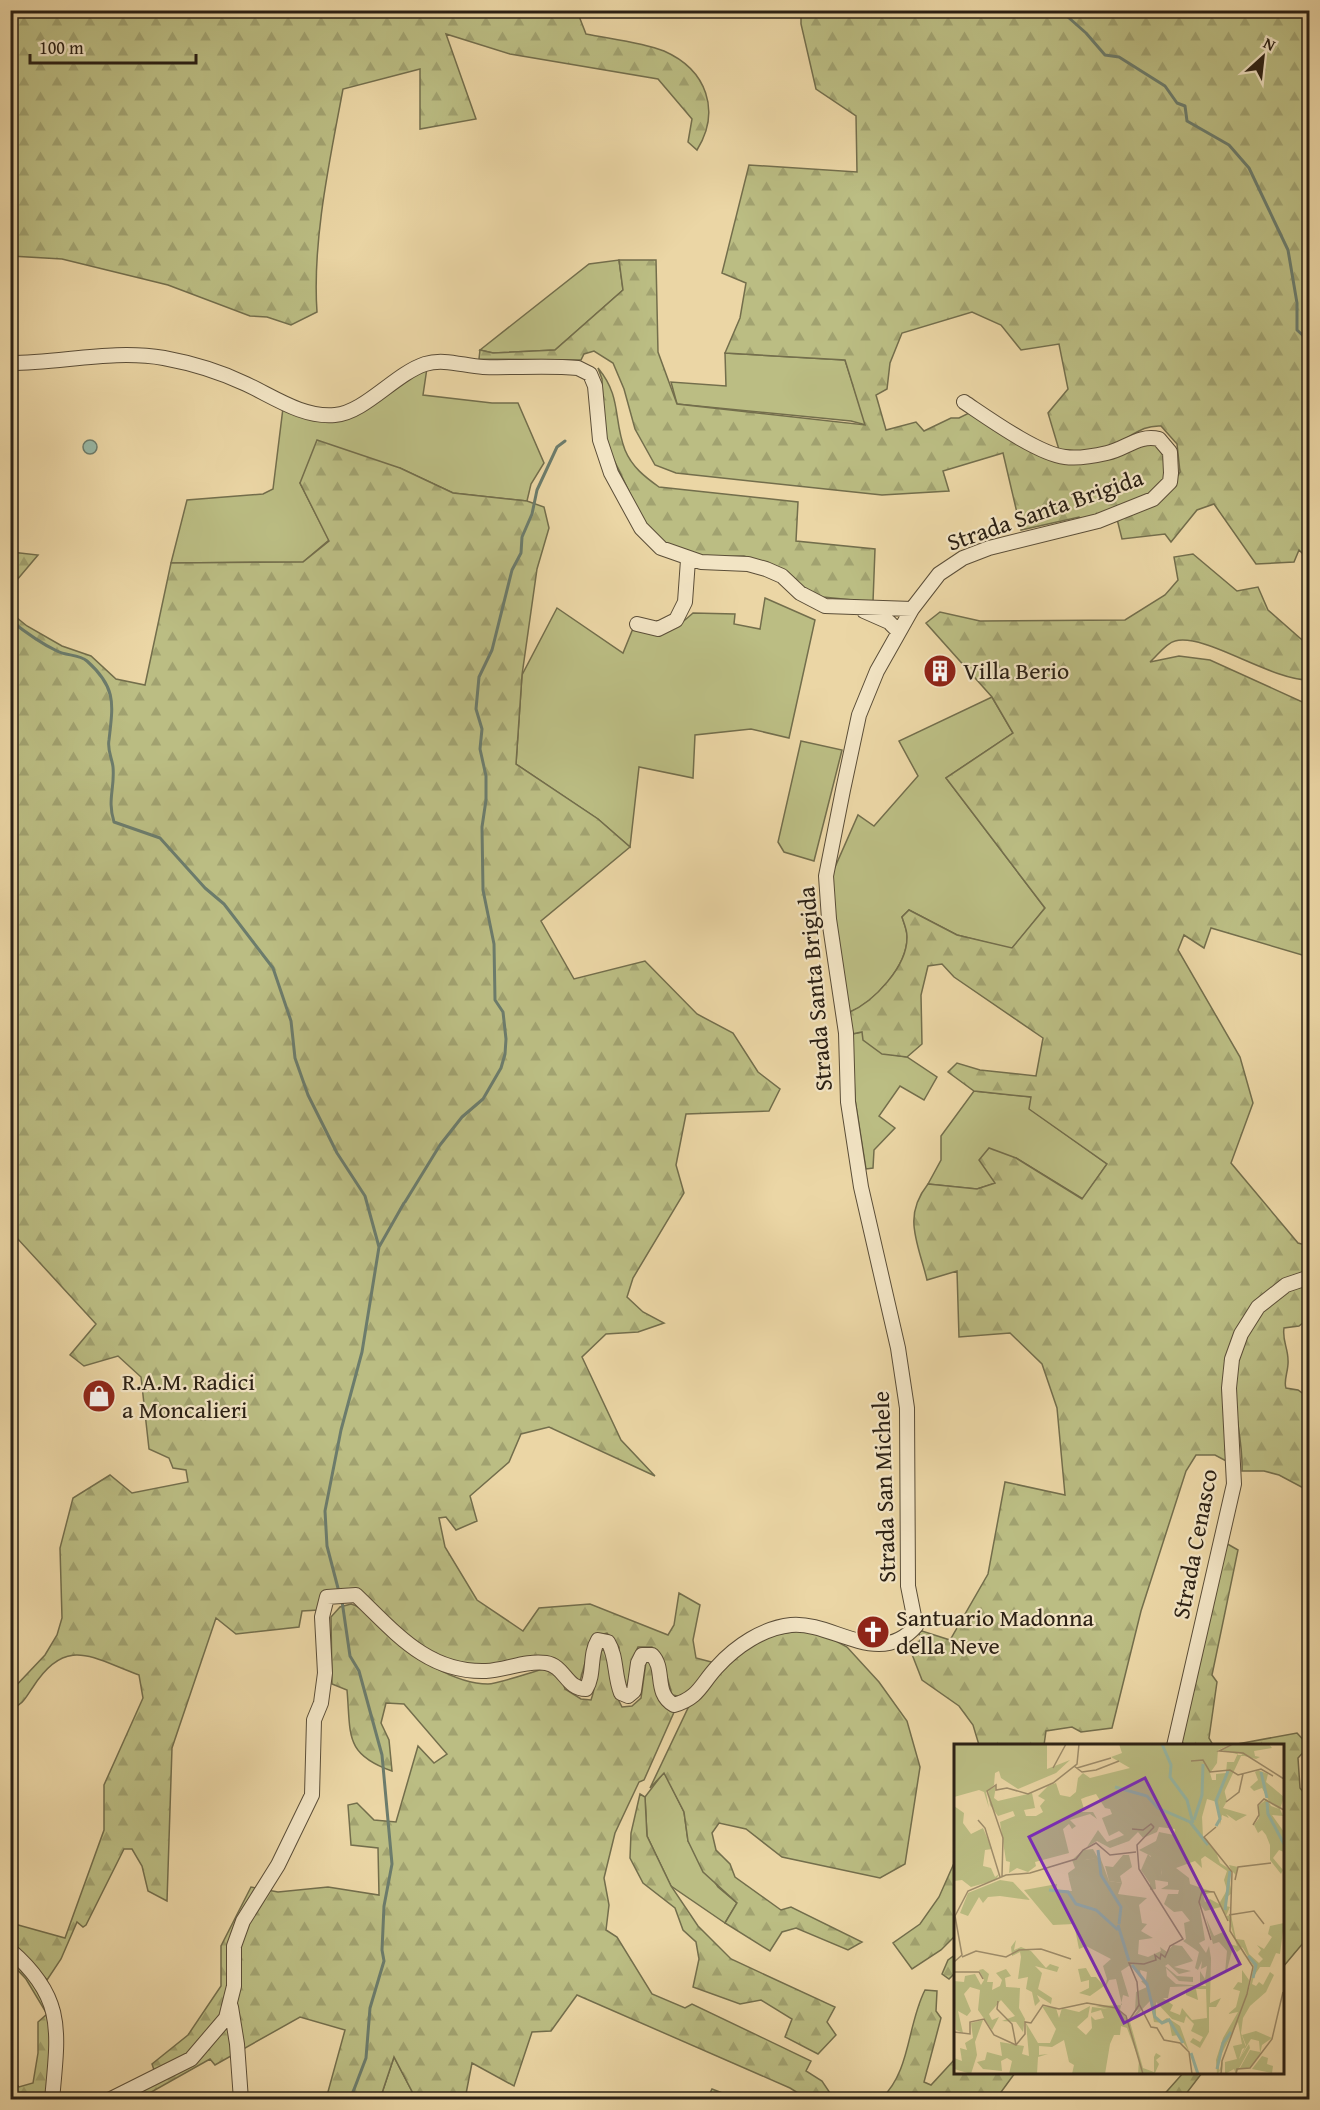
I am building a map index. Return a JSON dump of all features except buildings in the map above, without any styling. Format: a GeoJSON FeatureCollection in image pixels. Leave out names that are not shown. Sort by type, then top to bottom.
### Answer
{"type":"FeatureCollection","features":[{"type":"Feature","properties":{"kind":"street"},"geometry":{"type":"LineString","coordinates":[[10,363],[145,355],[210,370],[245,383],[294,408],[320,415],[337,416],[355,408],[406,372],[426,364],[444,362],[480,367],[578,368],[590,374],[595,386],[600,440],[611,473],[630,510],[649,539],[660,548],[688,560],[748,564],[782,576],[800,593],[825,606],[912,609]]}},
{"type":"Feature","properties":{"kind":"street","name":"Strada Santa Brigida"},"geometry":{"type":"LineString","coordinates":[[848,1102],[846,1033],[834,958],[826,876],[859,715],[898,631],[939,574],[963,558],[1131,510],[1160,494],[1170,482],[1170,452],[1159,439],[1141,438],[1116,451],[1098,455],[1058,456],[1001,426],[964,402]]}},
{"type":"Feature","properties":{"kind":"street"},"geometry":{"type":"LineString","coordinates":[[637,624],[658,629],[676,620],[685,602],[688,560]]}},
{"type":"Feature","properties":{"kind":"street"},"geometry":{"type":"LineString","coordinates":[[852,606],[889,622],[898,631]]}},
{"type":"Feature","properties":{"kind":"street","name":"Strada San Michele"},"geometry":{"type":"LineString","coordinates":[[230,2005],[234,1986],[234,1946],[243,1921],[278,1865],[312,1795],[314,1720],[321,1703],[325,1673],[322,1617],[327,1597],[334,1594],[356,1594],[411,1646],[436,1663],[454,1670],[489,1671],[536,1662],[549,1663],[564,1672],[570,1683],[578,1689],[586,1689],[590,1682],[594,1647],[598,1640],[608,1642],[614,1653],[617,1682],[621,1693],[628,1696],[634,1691],[638,1663],[642,1655],[652,1655],[658,1660],[661,1690],[667,1701],[674,1705],[695,1696],[718,1666],[741,1646],[767,1630],[805,1625],[870,1643],[890,1642],[912,1631],[916,1626],[908,1586],[907,1408],[894,1327],[861,1187],[848,1102]]}},
{"type":"Feature","properties":{"kind":"street","name":"Strada Cenasco"},"geometry":{"type":"LineString","coordinates":[[1174,1744],[1234,1484],[1229,1388],[1232,1359],[1241,1334],[1258,1307],[1286,1285],[1310,1277]]}},
{"type":"Feature","properties":{"kind":"street"},"geometry":{"type":"LineString","coordinates":[[10,1950],[44,1986],[56,2013],[57,2052],[52,2100]]}},
{"type":"Feature","properties":{"kind":"street"},"geometry":{"type":"LineString","coordinates":[[109,2100],[191,2059],[218,2028],[230,2005]]}},
{"type":"Feature","properties":{"kind":"street"},"geometry":{"type":"LineString","coordinates":[[230,2005],[238,2053],[241,2100]]}},
{"type":"Feature","properties":{"kind":"green space"},"geometry":{"type":"Polygon","coordinates":[[[10,11],[577,11],[586,34],[636,43],[664,51],[691,69],[700,80],[706,93],[708,121],[697,150],[688,142],[692,119],[658,79],[510,54],[446,34],[476,119],[420,129],[420,69],[343,89],[320,229],[317,257],[317,312],[291,325],[267,317],[250,316],[168,285],[62,259],[11,256],[10,11]]]}},
{"type":"Feature","properties":{"kind":"green space"},"geometry":{"type":"Polygon","coordinates":[[[801,11],[1309,11],[1309,560],[1299,550],[1294,562],[1256,564],[1214,504],[1197,510],[1171,542],[1165,534],[1122,539],[1117,519],[1162,500],[1180,472],[1177,444],[1161,426],[1154,426],[1103,448],[1060,453],[1048,413],[1068,389],[1059,344],[1021,350],[1001,325],[972,312],[902,333],[890,363],[887,389],[876,395],[886,430],[916,422],[924,431],[951,418],[959,418],[971,412],[1057,459],[1144,441],[1156,442],[1167,453],[1167,480],[1154,494],[1083,522],[1079,517],[1021,530],[1003,453],[943,471],[949,491],[882,495],[676,473],[655,465],[635,429],[624,389],[613,363],[594,351],[584,354],[581,360],[479,359],[480,350],[493,353],[555,350],[623,290],[619,260],[656,260],[658,352],[677,404],[865,425],[845,360],[725,353],[740,318],[746,283],[722,273],[749,165],[857,172],[856,116],[816,89],[801,24],[801,11]]]}},
{"type":"Feature","properties":{"kind":"green space"},"geometry":{"type":"Polygon","coordinates":[[[619,260],[623,290],[555,350],[493,353],[480,350],[589,264],[619,260]]]}},
{"type":"Feature","properties":{"kind":"green space"},"geometry":{"type":"Polygon","coordinates":[[[725,353],[845,360],[866,425],[851,421],[677,404],[671,382],[726,386],[725,353]]]}},
{"type":"Feature","properties":{"kind":"green space"},"geometry":{"type":"Polygon","coordinates":[[[427,368],[423,395],[492,403],[518,403],[544,463],[531,484],[527,501],[453,493],[400,468],[300,483],[329,540],[303,562],[171,563],[187,500],[263,494],[273,489],[283,408],[339,421],[427,368]]]}},
{"type":"Feature","properties":{"kind":"green space"},"geometry":{"type":"Polygon","coordinates":[[[598,368],[611,389],[625,450],[631,462],[644,475],[659,487],[798,502],[796,541],[875,549],[873,602],[823,597],[805,590],[783,570],[744,556],[707,557],[663,543],[647,529],[604,439],[602,379],[598,368]]]}},
{"type":"Feature","properties":{"kind":"green space"},"geometry":{"type":"Polygon","coordinates":[[[317,440],[400,468],[453,493],[527,501],[544,507],[549,528],[537,569],[522,675],[516,764],[598,819],[630,847],[541,921],[574,979],[645,961],[697,1014],[733,1033],[758,1072],[780,1089],[769,1111],[686,1114],[676,1165],[684,1193],[633,1278],[627,1297],[643,1312],[664,1323],[638,1332],[606,1334],[582,1357],[621,1440],[655,1476],[549,1427],[521,1434],[509,1462],[470,1496],[477,1521],[456,1530],[446,1517],[439,1518],[445,1547],[477,1600],[523,1631],[539,1608],[590,1604],[668,1635],[674,1625],[679,1593],[700,1605],[693,1640],[696,1658],[715,1663],[684,1697],[672,1695],[662,1658],[652,1647],[638,1647],[632,1660],[627,1689],[619,1670],[619,1647],[607,1633],[592,1637],[579,1685],[566,1669],[487,1667],[437,1659],[365,1600],[335,1598],[319,1610],[302,1611],[299,1627],[236,1634],[216,1618],[172,1748],[167,1901],[148,1891],[142,1866],[132,1849],[124,1849],[86,1925],[83,1927],[77,1922],[61,1959],[47,1980],[11,1942],[11,1923],[65,1938],[104,1830],[104,1785],[143,1698],[139,1675],[81,1655],[69,1656],[57,1661],[45,1671],[21,1703],[11,1709],[10,1692],[45,1655],[57,1635],[62,1618],[60,1548],[73,1498],[110,1475],[132,1493],[188,1482],[186,1470],[173,1468],[169,1458],[149,1449],[141,1377],[118,1356],[84,1366],[70,1355],[96,1324],[17,1238],[11,1240],[11,613],[27,626],[62,646],[91,656],[116,679],[145,685],[171,563],[303,562],[329,541],[300,483],[317,440]]]}},
{"type":"Feature","properties":{"kind":"green space"},"geometry":{"type":"Polygon","coordinates":[[[10,552],[38,555],[11,587],[10,552]]]}},
{"type":"Feature","properties":{"kind":"green space"},"geometry":{"type":"Polygon","coordinates":[[[1193,554],[1237,591],[1258,587],[1268,610],[1309,646],[1309,680],[1276,673],[1220,650],[1188,640],[1172,642],[1150,662],[1179,656],[1210,660],[1309,705],[1309,957],[1211,928],[1204,948],[1184,935],[1178,950],[1240,1057],[1253,1103],[1231,1163],[1298,1243],[1309,1246],[1309,1272],[1238,1333],[1230,1463],[1215,1455],[1196,1455],[1186,1471],[1141,1611],[1112,1728],[1081,1732],[1072,1727],[1046,1731],[1044,1744],[979,1744],[973,1725],[959,1706],[922,1680],[908,1644],[920,1641],[919,1630],[950,1640],[988,1574],[1005,1482],[1065,1495],[1057,1408],[1042,1364],[1010,1333],[959,1337],[957,1271],[927,1280],[914,1230],[916,1208],[928,1184],[977,1189],[995,1183],[979,1160],[989,1148],[1016,1158],[1082,1199],[1107,1164],[1029,1109],[1031,1097],[974,1091],[948,1072],[957,1063],[980,1070],[1036,1076],[1043,1038],[954,977],[942,964],[928,966],[921,995],[922,1044],[907,1057],[882,1054],[863,1040],[862,1032],[852,1034],[848,1013],[868,1001],[896,971],[906,947],[907,934],[902,917],[909,910],[957,935],[1012,948],[1045,908],[946,778],[1013,733],[992,697],[926,623],[940,612],[980,621],[1125,620],[1165,595],[1178,580],[1174,557],[1193,554]]]}},
{"type":"Feature","properties":{"kind":"green space"},"geometry":{"type":"Polygon","coordinates":[[[765,598],[815,620],[789,738],[751,729],[695,735],[693,778],[639,767],[630,847],[598,819],[516,764],[522,675],[557,608],[623,653],[634,626],[659,633],[679,625],[693,613],[735,614],[734,624],[760,629],[765,598]]]}},
{"type":"Feature","properties":{"kind":"green space"},"geometry":{"type":"Polygon","coordinates":[[[992,697],[1013,733],[946,778],[1045,908],[1012,949],[957,935],[909,910],[902,917],[907,934],[906,947],[896,971],[868,1001],[848,1013],[839,959],[832,874],[858,815],[874,826],[918,776],[899,741],[992,697]]]}},
{"type":"Feature","properties":{"kind":"green space"},"geometry":{"type":"Polygon","coordinates":[[[801,741],[842,750],[814,861],[784,852],[778,842],[801,741]]]}},
{"type":"Feature","properties":{"kind":"green space"},"geometry":{"type":"Polygon","coordinates":[[[862,1032],[882,1053],[907,1057],[937,1077],[924,1100],[900,1086],[879,1116],[895,1128],[874,1150],[873,1168],[866,1169],[855,1099],[852,1034],[862,1032]]]}},
{"type":"Feature","properties":{"kind":"green space"},"geometry":{"type":"Polygon","coordinates":[[[974,1091],[1032,1097],[1030,1109],[1107,1164],[1083,1199],[1016,1158],[996,1183],[977,1189],[928,1184],[941,1160],[941,1136],[974,1091]]]}},
{"type":"Feature","properties":{"kind":"green space"},"geometry":{"type":"Polygon","coordinates":[[[1309,1281],[1309,1318],[1299,1326],[1284,1328],[1284,1340],[1288,1360],[1286,1388],[1298,1390],[1309,1398],[1309,1491],[1279,1475],[1264,1471],[1242,1471],[1235,1386],[1239,1354],[1250,1324],[1259,1311],[1283,1291],[1309,1281]]]}},
{"type":"Feature","properties":{"kind":"green space"},"geometry":{"type":"Polygon","coordinates":[[[1224,1542],[1238,1550],[1212,1675],[1217,1682],[1209,1738],[1212,1744],[1184,1744],[1181,1741],[1224,1542]]]}},
{"type":"Feature","properties":{"kind":"green space"},"geometry":{"type":"Polygon","coordinates":[[[351,1604],[367,1613],[390,1636],[423,1660],[449,1674],[475,1683],[488,1684],[508,1680],[547,1668],[561,1677],[565,1689],[581,1699],[591,1700],[601,1651],[605,1649],[617,1697],[622,1707],[632,1706],[641,1698],[646,1662],[651,1660],[675,1710],[644,1780],[639,1782],[615,1833],[604,1878],[609,1905],[606,1930],[617,1937],[652,1994],[685,2008],[692,2004],[811,2061],[806,2071],[822,2081],[834,2099],[802,2099],[803,2096],[790,2088],[577,1995],[551,2031],[532,2032],[514,2086],[472,2063],[465,2099],[416,2099],[394,2057],[380,2099],[326,2099],[345,2030],[300,2017],[215,2065],[210,2059],[139,2099],[120,2100],[187,2055],[155,2073],[152,2064],[188,2035],[221,1986],[221,1946],[251,1887],[278,1892],[328,1887],[379,1895],[378,1848],[351,1845],[348,1805],[357,1803],[374,1820],[396,1822],[418,1746],[434,1763],[447,1754],[404,1704],[386,1703],[381,1723],[389,1740],[392,1771],[365,1758],[358,1750],[350,1731],[347,1690],[332,1684],[331,1617],[340,1607],[351,1604]]]}},
{"type":"Feature","properties":{"kind":"green space"},"geometry":{"type":"Polygon","coordinates":[[[804,1630],[825,1635],[847,1647],[879,1682],[907,1721],[920,1767],[905,1864],[880,1878],[782,1857],[746,1829],[719,1823],[712,1833],[716,1850],[730,1864],[735,1877],[781,1910],[791,1907],[862,1942],[848,1950],[796,1928],[782,1932],[770,1951],[725,1923],[737,1903],[703,1872],[688,1841],[684,1812],[664,1773],[650,1788],[689,1706],[721,1670],[743,1650],[767,1636],[804,1630]]]}},
{"type":"Feature","properties":{"kind":"green space"},"geometry":{"type":"Polygon","coordinates":[[[1297,1733],[1309,1746],[1298,1758],[1300,1788],[1309,1800],[1309,1936],[1284,1966],[1284,1744],[1237,1744],[1297,1733]]]}},
{"type":"Feature","properties":{"kind":"green space"},"geometry":{"type":"Polygon","coordinates":[[[664,1772],[684,1812],[688,1841],[718,1887],[737,1903],[725,1923],[671,1886],[647,1836],[645,1797],[664,1772]]]}},
{"type":"Feature","properties":{"kind":"green space"},"geometry":{"type":"Polygon","coordinates":[[[640,1794],[645,1797],[647,1836],[671,1886],[698,1926],[731,1959],[835,2007],[827,2022],[836,2035],[818,2054],[785,2037],[792,2019],[761,2000],[740,2004],[693,1987],[699,1959],[696,1942],[683,1930],[675,1908],[643,1883],[630,1858],[631,1833],[640,1794]]]}},
{"type":"Feature","properties":{"kind":"green space"},"geometry":{"type":"Polygon","coordinates":[[[954,1863],[954,1937],[941,1950],[912,1969],[893,1943],[920,1924],[939,1897],[954,1863]]]}},
{"type":"Feature","properties":{"kind":"green space"},"geometry":{"type":"Polygon","coordinates":[[[11,1953],[41,1988],[52,2016],[49,2099],[11,2099],[11,2078],[19,2087],[33,2083],[38,2053],[38,2022],[47,2014],[26,1979],[11,1963],[11,1953]]]}},
{"type":"Feature","properties":{"kind":"green space"},"geometry":{"type":"Polygon","coordinates":[[[954,1956],[954,1974],[949,1979],[942,1974],[948,1960],[954,1956]]]}},
{"type":"Feature","properties":{"kind":"green space"},"geometry":{"type":"Polygon","coordinates":[[[925,1990],[937,1991],[936,2011],[941,2018],[924,2082],[931,2085],[954,2060],[954,2074],[1014,2074],[996,2099],[881,2099],[891,2088],[898,2075],[925,1990]]]}},
{"type":"Feature","properties":{"kind":"green space"},"geometry":{"type":"Polygon","coordinates":[[[394,2057],[416,2099],[380,2099],[394,2057]]]}},
{"type":"Feature","properties":{"kind":"green space"},"geometry":{"type":"Polygon","coordinates":[[[1182,2074],[1201,2074],[1182,2099],[1160,2099],[1182,2074]]]}},
{"type":"Feature","properties":{"kind":"green space"},"geometry":{"type":"Polygon","coordinates":[[[712,2089],[738,2099],[707,2099],[712,2089]]]}},
{"type":"Feature","properties":{"kind":"shaded area"},"geometry":{"type":"Polygon","coordinates":[[[87,440],[93,440],[97,447],[93,454],[87,454],[83,450],[83,444],[87,440]]]}},
{"type":"Feature","properties":{"kind":"waterway"},"geometry":{"type":"LineString","coordinates":[[1060,10],[1086,33],[1105,55],[1119,57],[1165,86],[1177,103],[1185,106],[1187,121],[1229,145],[1249,168],[1288,250],[1297,303],[1297,330],[1310,342]]}},
{"type":"Feature","properties":{"kind":"waterway"},"geometry":{"type":"LineString","coordinates":[[405,1202],[440,1145],[462,1117],[483,1099],[501,1068],[505,1054],[503,1012],[495,1000],[494,944],[483,890],[482,827],[486,800],[486,776],[480,749],[482,729],[476,709],[479,677],[492,650],[512,570],[521,553],[522,537],[532,514],[537,490],[557,447],[565,441]]}},
{"type":"Feature","properties":{"kind":"waterway"},"geometry":{"type":"LineString","coordinates":[[10,620],[51,648],[84,659],[104,680],[112,706],[109,751],[113,767],[111,807],[114,822],[160,838],[205,888],[224,904],[273,968],[291,1021],[295,1058],[308,1095],[337,1153],[365,1196],[379,1247]]}},
{"type":"Feature","properties":{"kind":"waterway"},"geometry":{"type":"LineString","coordinates":[[339,1592],[327,1546],[325,1511],[341,1430],[362,1352],[379,1247],[404,1203]]}},
{"type":"Feature","properties":{"kind":"waterway"},"geometry":{"type":"LineString","coordinates":[[342,1601],[350,1656],[359,1671],[382,1755],[392,1864],[384,1906],[382,1950],[384,1961],[370,2008],[366,2058],[350,2100]]}},
{"type":"Feature","properties":{"kind":"place","name":"Villa Berio"},"geometry":{"type":"Point","coordinates":[940,671]}},
{"type":"Feature","properties":{"kind":"place","name":"R.A.M. Radici a Moncalieri"},"geometry":{"type":"Point","coordinates":[99,1396]}},
{"type":"Feature","properties":{"kind":"place","name":"Santuario Madonna della Neve"},"geometry":{"type":"Point","coordinates":[873,1632]}}]}
